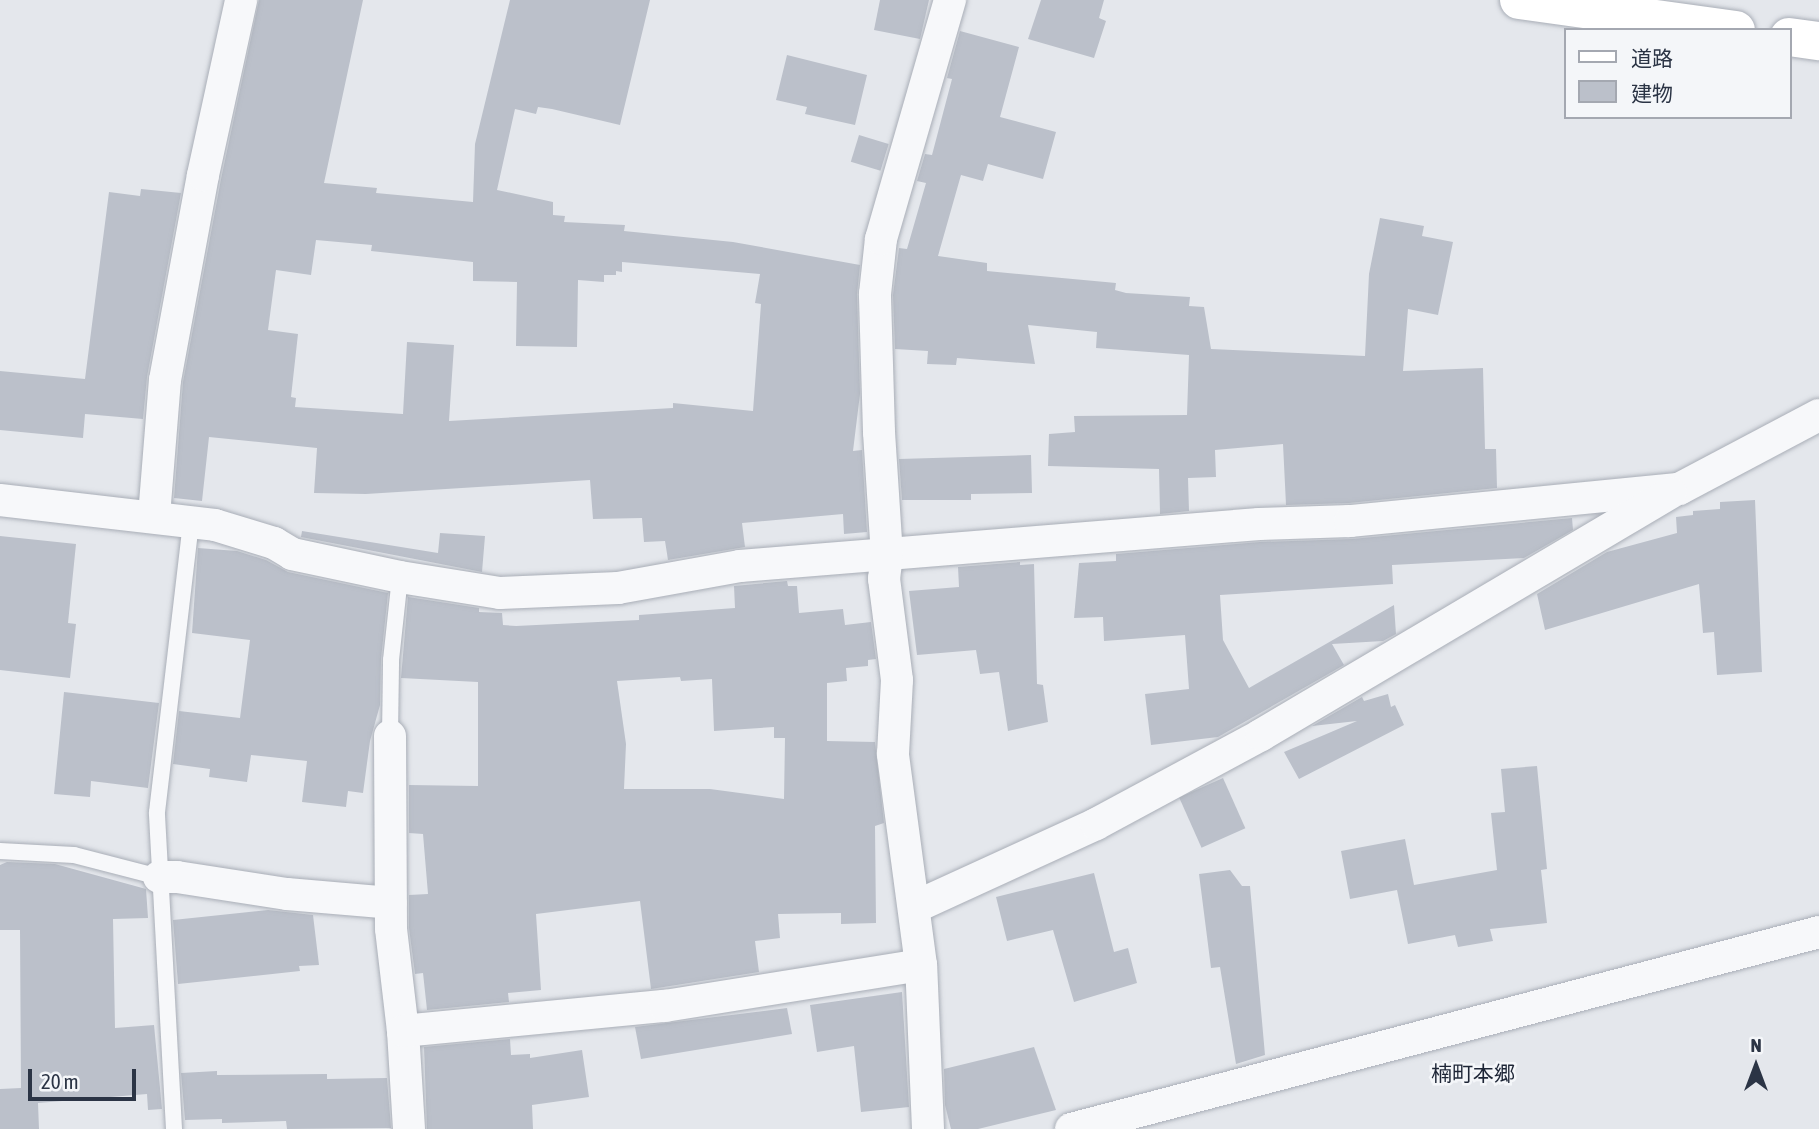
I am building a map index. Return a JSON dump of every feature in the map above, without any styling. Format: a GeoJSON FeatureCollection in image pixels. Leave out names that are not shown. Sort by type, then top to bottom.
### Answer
{"type":"FeatureCollection","features":[{"type":"Feature","properties":{"kind":"street"},"geometry":{"type":"LineString","coordinates":[[154,516],[165,380],[203,175],[241,0]]}},
{"type":"Feature","properties":{"kind":"street"},"geometry":{"type":"LineString","coordinates":[[928,1129],[921,965],[893,754],[897,680],[884,579],[887,556],[876,321],[880,253],[950,0]]}},
{"type":"Feature","properties":{"kind":"street"},"geometry":{"type":"LineString","coordinates":[[1519,0],[1582,4],[1724,28]]}},
{"type":"Feature","properties":{"kind":"street"},"geometry":{"type":"LineString","coordinates":[[1791,37],[1819,41]]}},
{"type":"Feature","properties":{"kind":"street"},"geometry":{"type":"LineString","coordinates":[[915,907],[1096,824],[1261,735],[1679,489],[1819,415]]}},
{"type":"Feature","properties":{"kind":"street"},"geometry":{"type":"LineString","coordinates":[[0,500],[191,521],[274,543],[292,554],[400,577],[500,593],[605,589],[740,566],[1259,524],[1350,521],[1679,489]]}},
{"type":"Feature","properties":{"kind":"street"},"geometry":{"type":"LineString","coordinates":[[390,736],[391,903],[409,1129]]}},
{"type":"Feature","properties":{"kind":"street"},"geometry":{"type":"LineString","coordinates":[[159,877],[177,877],[287,894],[391,903]]}},
{"type":"Feature","properties":{"kind":"street"},"geometry":{"type":"LineString","coordinates":[[1071,1129],[1819,932]]}},
{"type":"Feature","properties":{"kind":"street"},"geometry":{"type":"LineString","coordinates":[[403,1031],[665,1006],[921,965]]}},
{"type":"Feature","properties":{"kind":"lane"},"geometry":{"type":"LineString","coordinates":[[174,1129],[157,812],[191,521]]}},
{"type":"Feature","properties":{"kind":"lane"},"geometry":{"type":"LineString","coordinates":[[390,736],[391,660],[400,577]]}},
{"type":"Feature","properties":{"kind":"lane"},"geometry":{"type":"LineString","coordinates":[[0,851],[74,855],[159,877]]}},
{"type":"Feature","properties":{"kind":"building"},"geometry":{"type":"Polygon","coordinates":[[[259,0],[363,0],[324,183],[377,188],[376,193],[473,202],[475,144],[510,0],[650,0],[620,125],[552,109],[538,107],[536,114],[515,109],[497,190],[553,202],[553,215],[565,216],[564,222],[625,225],[624,231],[733,242],[860,265],[857,294],[860,394],[853,451],[862,450],[867,532],[844,534],[843,514],[742,523],[745,547],[668,560],[665,541],[644,542],[642,518],[593,519],[590,480],[366,494],[314,493],[317,448],[209,437],[202,501],[174,498],[183,382],[221,179],[259,0]],[[316,240],[311,275],[276,270],[268,330],[298,334],[291,397],[296,398],[295,407],[403,414],[407,342],[454,345],[449,421],[673,408],[673,403],[753,411],[761,304],[755,303],[760,274],[622,262],[622,272],[604,275],[604,282],[578,280],[577,347],[516,346],[517,282],[473,281],[473,262],[371,251],[372,245],[316,240]]]}},
{"type":"Feature","properties":{"kind":"building"},"geometry":{"type":"Polygon","coordinates":[[[880,0],[929,0],[920,39],[874,30],[880,0]]]}},
{"type":"Feature","properties":{"kind":"building"},"geometry":{"type":"Polygon","coordinates":[[[1041,0],[1104,0],[1099,18],[1106,21],[1094,58],[1028,39],[1041,0]]]}},
{"type":"Feature","properties":{"kind":"building"},"geometry":{"type":"Polygon","coordinates":[[[960,31],[1019,47],[1000,117],[1056,132],[1043,179],[988,164],[983,181],[961,175],[938,256],[987,263],[987,271],[1116,283],[1115,290],[1126,293],[1190,297],[1189,306],[1204,307],[1211,349],[1365,356],[1369,274],[1380,218],[1424,226],[1422,236],[1453,242],[1438,315],[1408,309],[1403,371],[1483,368],[1485,449],[1496,449],[1497,488],[1349,503],[1286,505],[1283,444],[1215,450],[1216,477],[1188,478],[1189,511],[1160,514],[1159,469],[1048,466],[1049,434],[1075,432],[1074,416],[1187,415],[1189,355],[1096,348],[1097,332],[1028,325],[1035,364],[957,358],[956,365],[927,364],[928,351],[895,349],[893,295],[899,248],[907,249],[926,183],[917,181],[925,154],[932,155],[952,79],[947,78],[960,31]]]}},
{"type":"Feature","properties":{"kind":"building"},"geometry":{"type":"Polygon","coordinates":[[[787,55],[867,75],[855,125],[805,114],[807,107],[776,100],[787,55]]]}},
{"type":"Feature","properties":{"kind":"building"},"geometry":{"type":"Polygon","coordinates":[[[859,135],[889,144],[880,171],[851,162],[859,135]]]}},
{"type":"Feature","properties":{"kind":"building"},"geometry":{"type":"Polygon","coordinates":[[[141,189],[181,193],[147,377],[143,419],[85,414],[83,438],[0,430],[0,371],[85,379],[109,192],[140,196],[141,189]]]}},
{"type":"Feature","properties":{"kind":"building"},"geometry":{"type":"Polygon","coordinates":[[[1031,455],[1032,493],[971,494],[971,500],[902,500],[899,459],[1031,455]]]}},
{"type":"Feature","properties":{"kind":"building"},"geometry":{"type":"Polygon","coordinates":[[[1755,500],[1762,672],[1717,675],[1714,632],[1703,633],[1699,584],[1545,630],[1537,594],[1607,552],[1677,533],[1676,517],[1693,515],[1693,511],[1720,509],[1720,502],[1755,500]]]}},
{"type":"Feature","properties":{"kind":"building"},"geometry":{"type":"Polygon","coordinates":[[[1572,518],[1573,530],[1524,558],[1392,565],[1393,584],[1220,595],[1223,640],[1249,688],[1394,605],[1396,634],[1383,641],[1332,644],[1344,665],[1218,737],[1151,745],[1145,694],[1189,689],[1185,635],[1104,641],[1103,617],[1074,618],[1079,563],[1116,561],[1116,554],[1260,542],[1352,539],[1572,518]]]}},
{"type":"Feature","properties":{"kind":"building"},"geometry":{"type":"Polygon","coordinates":[[[302,531],[438,553],[440,533],[485,536],[482,572],[301,537],[302,531]]]}},
{"type":"Feature","properties":{"kind":"building"},"geometry":{"type":"Polygon","coordinates":[[[0,536],[76,544],[68,623],[76,624],[70,678],[0,670],[0,536]]]}},
{"type":"Feature","properties":{"kind":"building"},"geometry":{"type":"Polygon","coordinates":[[[198,548],[237,551],[266,560],[288,572],[388,593],[381,659],[380,705],[370,741],[363,793],[348,791],[346,807],[302,802],[307,761],[251,755],[247,782],[209,777],[210,769],[173,764],[179,711],[240,718],[250,640],[192,633],[198,548]]]}},
{"type":"Feature","properties":{"kind":"building"},"geometry":{"type":"Polygon","coordinates":[[[1020,562],[1020,565],[1034,564],[1037,684],[1043,685],[1048,722],[1008,731],[999,672],[980,674],[976,650],[917,655],[909,591],[959,587],[958,567],[1020,562]]]}},
{"type":"Feature","properties":{"kind":"building"},"geometry":{"type":"Polygon","coordinates":[[[787,581],[788,586],[797,586],[799,613],[843,609],[845,625],[871,622],[876,659],[868,660],[868,666],[846,668],[847,681],[827,683],[827,741],[875,742],[884,823],[875,826],[876,923],[841,924],[841,913],[778,914],[780,938],[755,941],[759,972],[651,989],[640,901],[536,914],[541,990],[508,993],[509,1002],[427,1010],[423,973],[415,974],[409,928],[409,895],[428,894],[423,834],[409,833],[409,785],[478,786],[478,682],[401,678],[408,597],[479,608],[479,612],[502,613],[503,625],[516,626],[639,620],[639,615],[735,608],[734,586],[787,581]],[[680,677],[617,681],[626,744],[624,789],[710,789],[784,799],[785,738],[774,738],[774,727],[714,731],[712,679],[681,681],[680,677]]]}},
{"type":"Feature","properties":{"kind":"building"},"geometry":{"type":"Polygon","coordinates":[[[64,692],[159,703],[148,788],[91,781],[90,797],[54,794],[64,692]]]}},
{"type":"Feature","properties":{"kind":"building"},"geometry":{"type":"Polygon","coordinates":[[[1388,694],[1391,707],[1395,705],[1404,725],[1299,779],[1284,752],[1357,721],[1312,726],[1362,697],[1364,701],[1388,694]]]}},
{"type":"Feature","properties":{"kind":"building"},"geometry":{"type":"Polygon","coordinates":[[[1537,766],[1547,869],[1541,870],[1547,923],[1490,929],[1493,941],[1458,947],[1455,935],[1408,944],[1397,890],[1350,899],[1341,851],[1405,839],[1414,885],[1497,870],[1491,813],[1505,812],[1501,769],[1537,766]]]}},
{"type":"Feature","properties":{"kind":"building"},"geometry":{"type":"Polygon","coordinates":[[[1223,778],[1245,828],[1202,848],[1179,798],[1223,778]]]}},
{"type":"Feature","properties":{"kind":"building"},"geometry":{"type":"Polygon","coordinates":[[[7,862],[55,864],[146,889],[148,918],[113,919],[115,1028],[154,1025],[162,1109],[148,1110],[147,1094],[38,1103],[39,1129],[0,1129],[0,1089],[21,1088],[20,930],[0,930],[0,865],[7,862]]]}},
{"type":"Feature","properties":{"kind":"building"},"geometry":{"type":"Polygon","coordinates":[[[1230,870],[1242,886],[1250,886],[1265,1055],[1236,1064],[1220,967],[1211,968],[1199,874],[1230,870]]]}},
{"type":"Feature","properties":{"kind":"building"},"geometry":{"type":"Polygon","coordinates":[[[1094,873],[1114,952],[1128,948],[1137,983],[1074,1002],[1053,930],[1007,941],[996,897],[1094,873]]]}},
{"type":"Feature","properties":{"kind":"building"},"geometry":{"type":"Polygon","coordinates":[[[268,910],[313,915],[319,965],[299,966],[300,971],[178,984],[173,920],[268,910]]]}},
{"type":"Feature","properties":{"kind":"building"},"geometry":{"type":"Polygon","coordinates":[[[902,992],[909,1107],[861,1112],[854,1046],[817,1052],[810,1005],[902,992]]]}},
{"type":"Feature","properties":{"kind":"building"},"geometry":{"type":"Polygon","coordinates":[[[787,1008],[792,1034],[641,1059],[635,1027],[787,1008]]]}},
{"type":"Feature","properties":{"kind":"building"},"geometry":{"type":"Polygon","coordinates":[[[510,1039],[511,1055],[530,1054],[530,1058],[582,1050],[589,1097],[532,1105],[533,1129],[427,1129],[424,1047],[510,1039]]]}},
{"type":"Feature","properties":{"kind":"building"},"geometry":{"type":"Polygon","coordinates":[[[1034,1047],[1056,1110],[978,1129],[951,1129],[945,1105],[944,1069],[1034,1047]]]}},
{"type":"Feature","properties":{"kind":"building"},"geometry":{"type":"Polygon","coordinates":[[[217,1071],[217,1075],[327,1074],[327,1079],[387,1078],[391,1128],[287,1129],[286,1121],[222,1123],[222,1119],[185,1120],[181,1073],[217,1071]]]}},
{"type":"Feature","properties":{"kind":"district","name":"楠町本郷"},"geometry":{"type":"Point","coordinates":[1473,1073]}}]}
